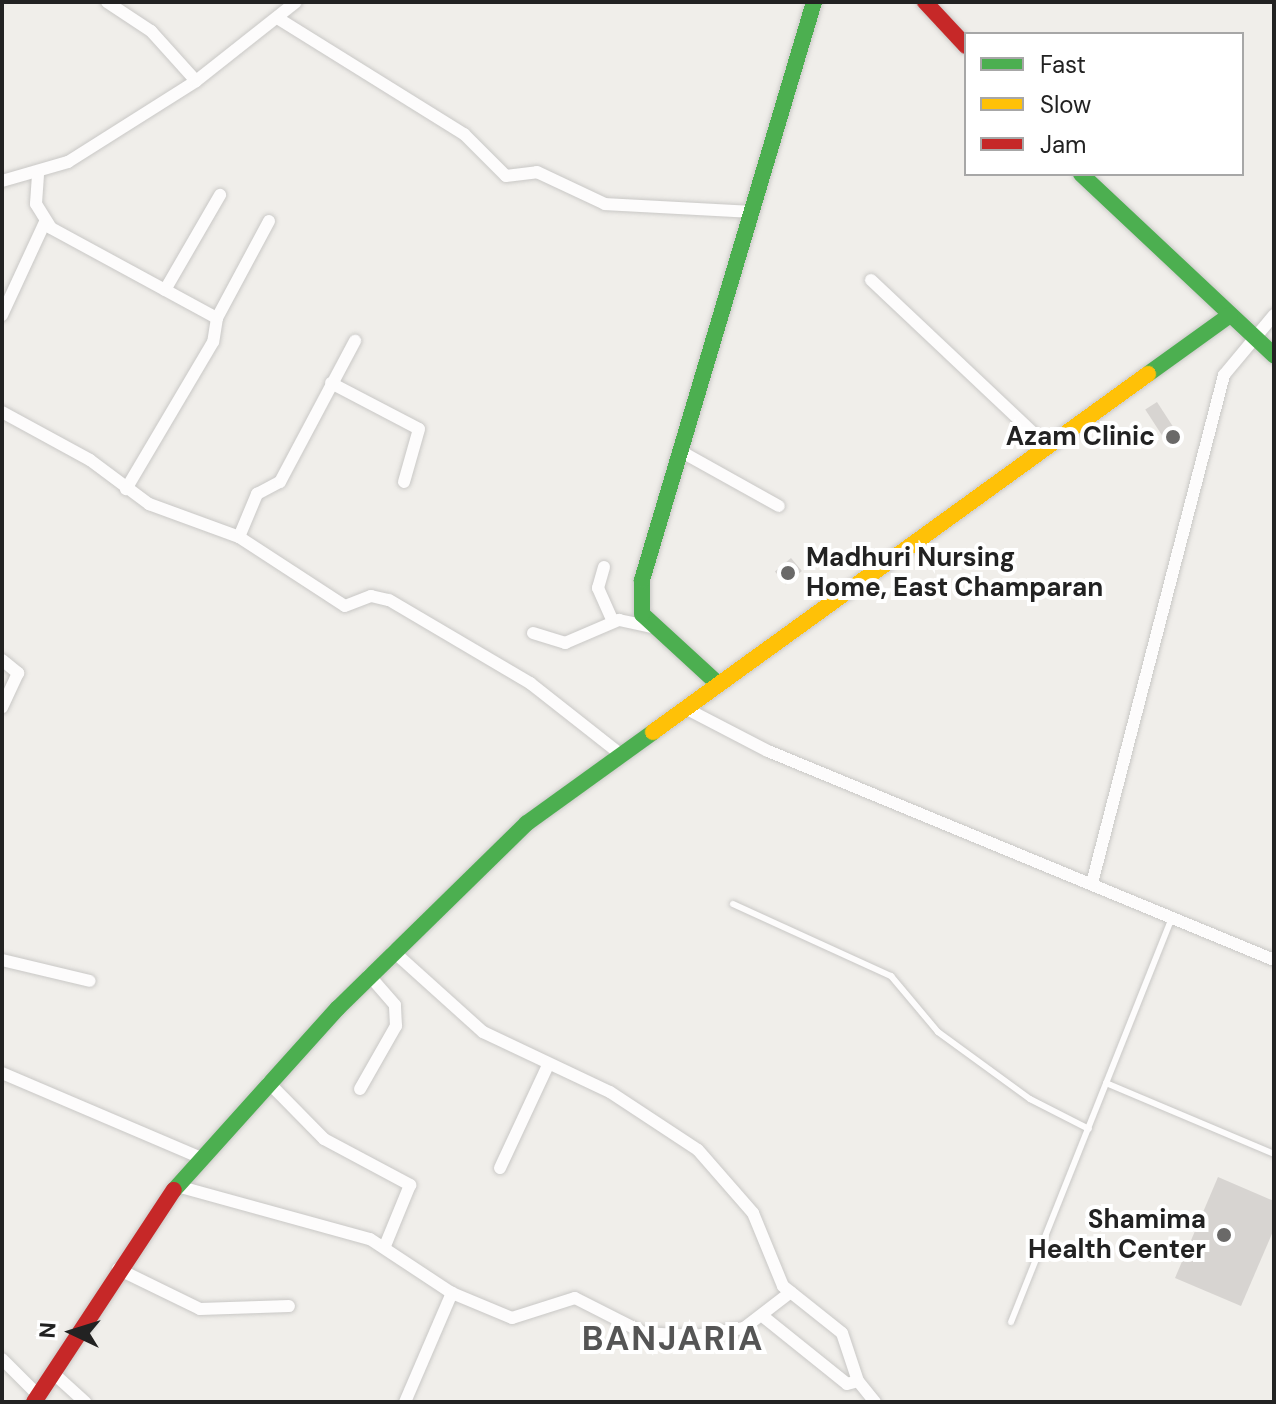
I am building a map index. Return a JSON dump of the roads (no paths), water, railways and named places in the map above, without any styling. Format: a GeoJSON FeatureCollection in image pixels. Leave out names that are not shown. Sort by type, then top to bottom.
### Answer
{"type":"FeatureCollection","features":[{"type":"Feature","properties":{"kind":"street"},"geometry":{"type":"LineString","coordinates":[[107,2],[151,31],[196,81]]}},
{"type":"Feature","properties":{"kind":"street"},"geometry":{"type":"LineString","coordinates":[[2,181],[38,175],[196,81],[279,19],[296,2]]}},
{"type":"Feature","properties":{"kind":"street"},"geometry":{"type":"LineString","coordinates":[[716,682],[651,627],[642,614],[642,580],[814,2]]}},
{"type":"Feature","properties":{"kind":"street"},"geometry":{"type":"LineString","coordinates":[[925,2],[964,44]]}},
{"type":"Feature","properties":{"kind":"street"},"geometry":{"type":"LineString","coordinates":[[279,19],[464,134],[506,176],[537,172],[605,204],[752,212]]}},
{"type":"Feature","properties":{"kind":"street"},"geometry":{"type":"LineString","coordinates":[[2,315],[45,222],[38,175]]}},
{"type":"Feature","properties":{"kind":"street"},"geometry":{"type":"LineString","coordinates":[[1083,176],[1274,355]]}},
{"type":"Feature","properties":{"kind":"street"},"geometry":{"type":"LineString","coordinates":[[165,290],[220,195]]}},
{"type":"Feature","properties":{"kind":"street"},"geometry":{"type":"LineString","coordinates":[[126,489],[213,342],[217,318],[269,221]]}},
{"type":"Feature","properties":{"kind":"street"},"geometry":{"type":"LineString","coordinates":[[45,222],[217,318]]}},
{"type":"Feature","properties":{"kind":"street"},"geometry":{"type":"LineString","coordinates":[[871,280],[1048,447]]}},
{"type":"Feature","properties":{"kind":"street"},"geometry":{"type":"LineString","coordinates":[[2,1359],[36,1398],[118,1269],[177,1186],[268,1082],[369,975],[527,823],[716,682],[1230,315]]}},
{"type":"Feature","properties":{"kind":"street"},"geometry":{"type":"LineString","coordinates":[[1092,883],[1224,375],[1274,315]]}},
{"type":"Feature","properties":{"kind":"street"},"geometry":{"type":"LineString","coordinates":[[239,537],[257,494],[280,482],[355,341]]}},
{"type":"Feature","properties":{"kind":"street"},"geometry":{"type":"LineString","coordinates":[[331,383],[419,429],[404,482]]}},
{"type":"Feature","properties":{"kind":"street"},"geometry":{"type":"LineString","coordinates":[[2,412],[90,460],[126,489],[239,537],[345,606],[371,596],[389,600],[530,683],[619,753]]}},
{"type":"Feature","properties":{"kind":"street"},"geometry":{"type":"LineString","coordinates":[[680,451],[779,506]]}},
{"type":"Feature","properties":{"kind":"street"},"geometry":{"type":"LineString","coordinates":[[604,567],[598,588],[613,622]]}},
{"type":"Feature","properties":{"kind":"street"},"geometry":{"type":"LineString","coordinates":[[533,633],[565,643],[613,622],[651,627]]}},
{"type":"Feature","properties":{"kind":"street"},"geometry":{"type":"LineString","coordinates":[[2,660],[18,673],[2,708]]}},
{"type":"Feature","properties":{"kind":"street"},"geometry":{"type":"LineString","coordinates":[[685,708],[768,751],[1274,960]]}},
{"type":"Feature","properties":{"kind":"street"},"geometry":{"type":"LineString","coordinates":[[393,951],[483,1032],[671,1127],[698,1150],[744,1199],[791,1292],[842,1333],[858,1381],[875,1402]]}},
{"type":"Feature","properties":{"kind":"street"},"geometry":{"type":"LineString","coordinates":[[2,960],[90,981]]}},
{"type":"Feature","properties":{"kind":"street"},"geometry":{"type":"LineString","coordinates":[[360,1089],[396,1026],[390,996],[369,975]]}},
{"type":"Feature","properties":{"kind":"street"},"geometry":{"type":"LineString","coordinates":[[500,1168],[548,1065]]}},
{"type":"Feature","properties":{"kind":"street"},"geometry":{"type":"LineString","coordinates":[[2,1073],[201,1158]]}},
{"type":"Feature","properties":{"kind":"street"},"geometry":{"type":"LineString","coordinates":[[268,1082],[324,1139],[404,1178],[408,1195],[385,1246]]}},
{"type":"Feature","properties":{"kind":"street"},"geometry":{"type":"LineString","coordinates":[[177,1186],[385,1246],[452,1293],[512,1318],[575,1298],[644,1333],[677,1336],[765,1318],[791,1292]]}},
{"type":"Feature","properties":{"kind":"street"},"geometry":{"type":"LineString","coordinates":[[118,1269],[200,1309],[289,1306]]}},
{"type":"Feature","properties":{"kind":"street"},"geometry":{"type":"LineString","coordinates":[[405,1402],[452,1293]]}},
{"type":"Feature","properties":{"kind":"street"},"geometry":{"type":"LineString","coordinates":[[765,1318],[847,1384],[858,1381]]}},
{"type":"Feature","properties":{"kind":"street"},"geometry":{"type":"LineString","coordinates":[[52,1372],[85,1402]]}},
{"type":"Feature","properties":{"kind":"lane"},"geometry":{"type":"LineString","coordinates":[[733,904],[891,976],[938,1032],[1030,1099],[1089,1129]]}},
{"type":"Feature","properties":{"kind":"lane"},"geometry":{"type":"LineString","coordinates":[[1011,1322],[1172,918]]}},
{"type":"Feature","properties":{"kind":"lane"},"geometry":{"type":"LineString","coordinates":[[1106,1083],[1274,1154]]}},
{"type":"Feature","properties":{"kind":"place","name":"Azam Clinic"},"geometry":{"type":"Point","coordinates":[1173,437]}},
{"type":"Feature","properties":{"kind":"place","name":"Madhuri Nursing Home, East Champaran"},"geometry":{"type":"Point","coordinates":[788,573]}},
{"type":"Feature","properties":{"kind":"place","name":"Shamima Health Center"},"geometry":{"type":"Point","coordinates":[1224,1235]}},
{"type":"Feature","properties":{"kind":"district","name":"BANJARIA"},"geometry":{"type":"Point","coordinates":[673,1339]}}]}
